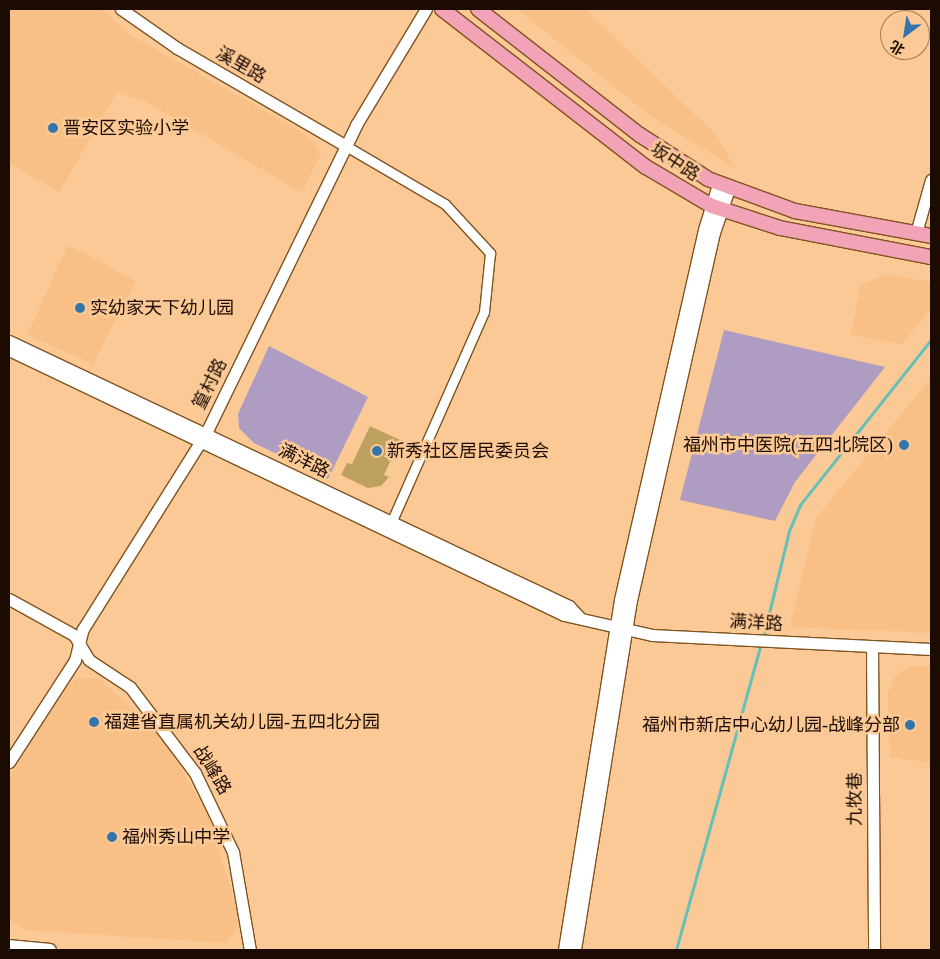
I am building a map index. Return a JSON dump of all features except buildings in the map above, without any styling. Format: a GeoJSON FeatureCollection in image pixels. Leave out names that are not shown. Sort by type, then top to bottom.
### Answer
{"type":"FeatureCollection","features":[{"type":"Feature","properties":{"kind":"main road","name":"坂中路"},"geometry":{"type":"LineString","coordinates":[[442,9],[635,158],[716,208],[780,228],[931,257]]}},
{"type":"Feature","properties":{"kind":"main road","name":"坂中路"},"geometry":{"type":"LineString","coordinates":[[478,9],[646,139],[724,187],[795,210],[931,236]]}},
{"type":"Feature","properties":{"kind":"main road"},"geometry":{"type":"LineString","coordinates":[[564,950],[621,628],[716,208],[724,187]]}},
{"type":"Feature","properties":{"kind":"main road"},"geometry":{"type":"LineString","coordinates":[[575,950],[621,628]]}},
{"type":"Feature","properties":{"kind":"main road"},"geometry":{"type":"LineString","coordinates":[[9,946],[50,950]]}},
{"type":"Feature","properties":{"kind":"street","name":"溪里路"},"geometry":{"type":"LineString","coordinates":[[121,9],[177,48],[346,146]]}},
{"type":"Feature","properties":{"kind":"street","name":"篁村路"},"geometry":{"type":"LineString","coordinates":[[9,762],[82,645],[83,629],[203,437],[346,146],[426,9]]}},
{"type":"Feature","properties":{"kind":"street"},"geometry":{"type":"LineString","coordinates":[[346,146],[445,204],[490,253],[484,312],[391,523]]}},
{"type":"Feature","properties":{"kind":"street"},"geometry":{"type":"LineString","coordinates":[[916,233],[931,180]]}},
{"type":"Feature","properties":{"kind":"street","name":"满洋路"},"geometry":{"type":"LineString","coordinates":[[9,341],[564,615],[652,635],[931,649]]}},
{"type":"Feature","properties":{"kind":"street","name":"满洋路"},"geometry":{"type":"LineString","coordinates":[[9,350],[203,437],[569,606],[580,618]]}},
{"type":"Feature","properties":{"kind":"street","name":"战峰路"},"geometry":{"type":"LineString","coordinates":[[9,599],[74,635],[82,645],[89,660],[134,692],[208,794],[237,864],[250,950]]}},
{"type":"Feature","properties":{"kind":"street","name":"九牧巷"},"geometry":{"type":"LineString","coordinates":[[872,647],[874,950]]}},
{"type":"Feature","properties":{"kind":"shaded area","name":"晋安区实验小学"},"geometry":{"type":"Polygon","coordinates":[[[9,9],[102,9],[129,34],[308,136],[321,153],[302,193],[147,102],[117,93],[59,192],[9,163],[9,9]]]}},
{"type":"Feature","properties":{"kind":"shaded area"},"geometry":{"type":"Polygon","coordinates":[[[517,9],[585,9],[716,135],[735,168],[652,117],[517,9]]]}},
{"type":"Feature","properties":{"kind":"shaded area","name":"实幼家天下幼儿园"},"geometry":{"type":"Polygon","coordinates":[[[68,245],[136,281],[93,364],[27,335],[68,245]]]}},
{"type":"Feature","properties":{"kind":"shaded area"},"geometry":{"type":"Polygon","coordinates":[[[886,274],[931,282],[931,309],[902,344],[851,335],[860,285],[886,274]]]}},
{"type":"Feature","properties":{"kind":"shaded area"},"geometry":{"type":"Polygon","coordinates":[[[724,330],[885,367],[795,482],[775,521],[680,500],[724,330]]]}},
{"type":"Feature","properties":{"kind":"shaded area"},"geometry":{"type":"Polygon","coordinates":[[[269,346],[368,397],[328,479],[254,443],[239,428],[238,414],[269,346]]]}},
{"type":"Feature","properties":{"kind":"shaded area","name":"福州市中医院(五四北院区)"},"geometry":{"type":"Polygon","coordinates":[[[931,378],[931,633],[790,627],[816,518],[931,378]]]}},
{"type":"Feature","properties":{"kind":"shaded area","name":"福州市新店中心幼儿园-战峰分部"},"geometry":{"type":"Polygon","coordinates":[[[909,667],[931,667],[931,763],[890,757],[888,692],[895,676],[909,667]]]}},
{"type":"Feature","properties":{"kind":"shaded area","name":"福州秀山中学"},"geometry":{"type":"Polygon","coordinates":[[[79,678],[98,678],[142,717],[169,748],[210,818],[240,922],[227,943],[25,930],[9,919],[9,778],[66,686],[79,678]]]}},
{"type":"Feature","properties":{"kind":"waterway"},"geometry":{"type":"LineString","coordinates":[[763,638],[789,531],[800,505],[931,340]]}},
{"type":"Feature","properties":{"kind":"waterway"},"geometry":{"type":"LineString","coordinates":[[676,950],[761,643]]}},
{"type":"Feature","properties":{"kind":"place","name":"晋安区实验小学"},"geometry":{"type":"Point","coordinates":[53,128]}},
{"type":"Feature","properties":{"kind":"place","name":"实幼家天下幼儿园"},"geometry":{"type":"Point","coordinates":[80,308]}},
{"type":"Feature","properties":{"kind":"place","name":"福州市中医院(五四北院区)"},"geometry":{"type":"Point","coordinates":[904,445]}},
{"type":"Feature","properties":{"kind":"place","name":"新秀社区居民委员会"},"geometry":{"type":"Point","coordinates":[377,451]}},
{"type":"Feature","properties":{"kind":"place","name":"福建省直属机关幼儿园-五四北分园"},"geometry":{"type":"Point","coordinates":[94,722]}},
{"type":"Feature","properties":{"kind":"place","name":"福州市新店中心幼儿园-战峰分部"},"geometry":{"type":"Point","coordinates":[910,725]}},
{"type":"Feature","properties":{"kind":"place","name":"福州秀山中学"},"geometry":{"type":"Point","coordinates":[112,837]}}]}
